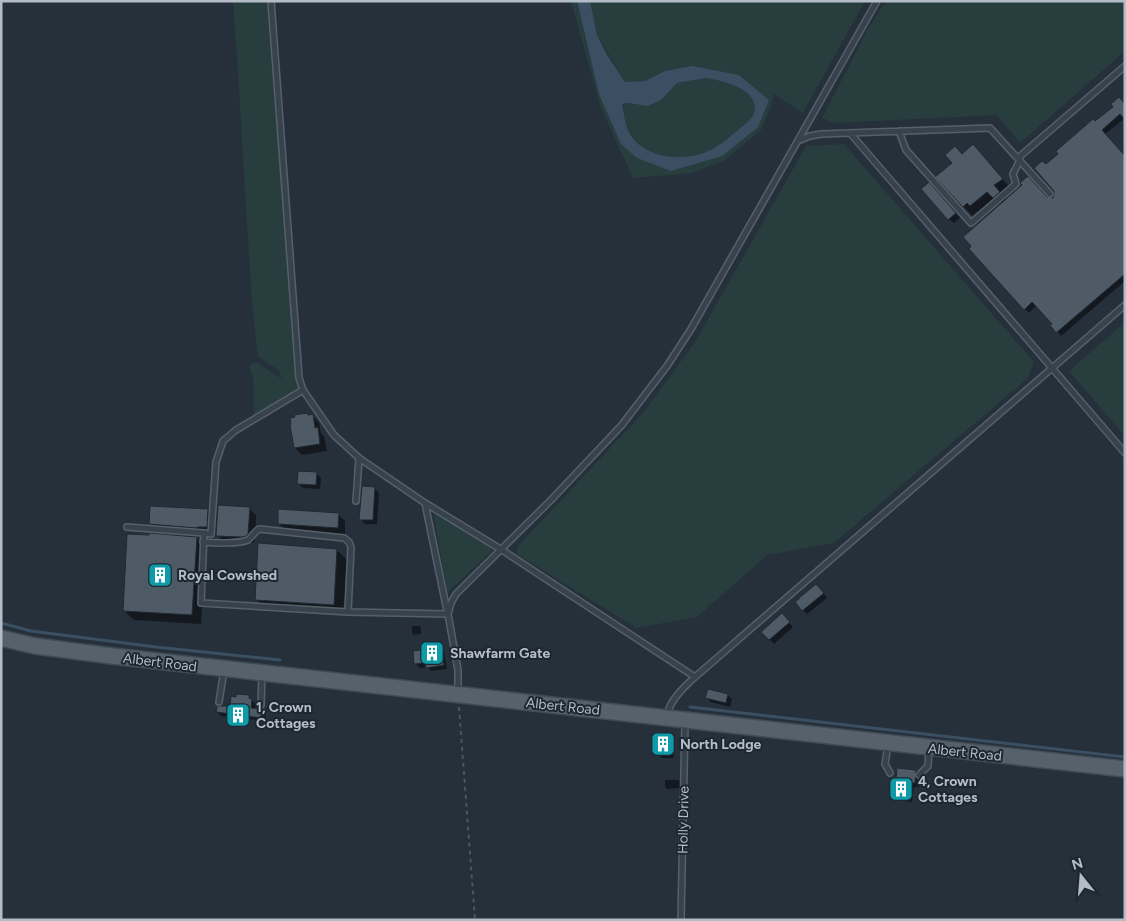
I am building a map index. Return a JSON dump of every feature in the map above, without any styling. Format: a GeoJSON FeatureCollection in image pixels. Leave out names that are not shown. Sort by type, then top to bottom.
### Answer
{"type":"FeatureCollection","features":[{"type":"Feature","properties":{"kind":"main road","name":"Albert Road"},"geometry":{"type":"LineString","coordinates":[[1,638],[35,646],[262,674],[1125,770]]}},
{"type":"Feature","properties":{"kind":"lane"},"geometry":{"type":"LineString","coordinates":[[271,1],[299,378],[303,390],[334,435],[359,458],[425,503],[502,550],[695,677]]}},
{"type":"Feature","properties":{"kind":"lane"},"geometry":{"type":"LineString","coordinates":[[448,614],[450,603],[456,594],[502,550],[621,426],[668,366],[692,329],[877,1]]}},
{"type":"Feature","properties":{"kind":"lane"},"geometry":{"type":"LineString","coordinates":[[899,131],[906,150],[972,223],[1016,184],[1013,174],[1019,159],[1125,66]]}},
{"type":"Feature","properties":{"kind":"lane"},"geometry":{"type":"LineString","coordinates":[[798,142],[804,138],[816,135],[990,128],[1050,194]]}},
{"type":"Feature","properties":{"kind":"lane"},"geometry":{"type":"LineString","coordinates":[[850,133],[1125,453]]}},
{"type":"Feature","properties":{"kind":"lane"},"geometry":{"type":"LineString","coordinates":[[666,718],[668,708],[687,684],[1125,305]]}},
{"type":"Feature","properties":{"kind":"lane"},"geometry":{"type":"LineString","coordinates":[[127,527],[211,534],[216,462],[224,441],[236,430],[303,390]]}},
{"type":"Feature","properties":{"kind":"lane"},"geometry":{"type":"LineString","coordinates":[[356,501],[359,458]]}},
{"type":"Feature","properties":{"kind":"lane"},"geometry":{"type":"LineString","coordinates":[[425,503],[458,670],[458,695]]}},
{"type":"Feature","properties":{"kind":"lane"},"geometry":{"type":"LineString","coordinates":[[204,542],[243,542],[250,539],[254,532],[259,529],[344,538],[349,542],[351,551],[348,612]]}},
{"type":"Feature","properties":{"kind":"lane"},"geometry":{"type":"LineString","coordinates":[[204,533],[202,603],[348,612],[448,614]]}},
{"type":"Feature","properties":{"kind":"lane"},"geometry":{"type":"LineString","coordinates":[[220,702],[224,669]]}},
{"type":"Feature","properties":{"kind":"lane"},"geometry":{"type":"LineString","coordinates":[[261,705],[262,674]]}},
{"type":"Feature","properties":{"kind":"lane","name":"Holly Drive"},"geometry":{"type":"LineString","coordinates":[[681,920],[685,720]]}},
{"type":"Feature","properties":{"kind":"lane"},"geometry":{"type":"LineString","coordinates":[[888,744],[885,764],[890,773]]}},
{"type":"Feature","properties":{"kind":"lane"},"geometry":{"type":"LineString","coordinates":[[919,775],[928,766],[929,748]]}},
{"type":"Feature","properties":{"kind":"path"},"geometry":{"type":"LineString","coordinates":[[458,695],[476,920]]}},
{"type":"Feature","properties":{"kind":"green space"},"geometry":{"type":"Polygon","coordinates":[[[233,1],[268,1],[298,390],[254,417],[253,377],[249,365],[256,362],[282,379],[278,370],[258,356],[251,290],[233,1]]]}},
{"type":"Feature","properties":{"kind":"green space"},"geometry":{"type":"Polygon","coordinates":[[[571,1],[577,1],[599,94],[637,158],[722,156],[769,100],[739,75],[665,71],[645,81],[625,82],[597,35],[590,1],[865,1],[803,113],[774,94],[772,104],[761,130],[725,160],[692,173],[633,178],[601,108],[571,1]]]}},
{"type":"Feature","properties":{"kind":"green space"},"geometry":{"type":"Polygon","coordinates":[[[886,1],[1125,1],[1125,51],[1020,143],[997,115],[833,123],[822,118],[868,29],[886,1]]]}},
{"type":"Feature","properties":{"kind":"green space"},"geometry":{"type":"Polygon","coordinates":[[[706,78],[736,86],[749,95],[753,101],[755,112],[746,124],[716,147],[694,156],[670,157],[647,150],[637,143],[628,131],[622,104],[648,106],[661,100],[677,83],[706,78]]]}},
{"type":"Feature","properties":{"kind":"green space"},"geometry":{"type":"Polygon","coordinates":[[[844,144],[1034,362],[1028,378],[834,543],[767,555],[697,617],[636,628],[517,554],[518,546],[643,413],[695,342],[806,146],[844,144]]]}},
{"type":"Feature","properties":{"kind":"green space"},"geometry":{"type":"Polygon","coordinates":[[[1125,322],[1125,436],[1069,371],[1125,322]]]}},
{"type":"Feature","properties":{"kind":"green space"},"geometry":{"type":"Polygon","coordinates":[[[438,512],[493,550],[447,593],[434,516],[438,512]]]}},
{"type":"Feature","properties":{"kind":"water"},"geometry":{"type":"Polygon","coordinates":[[[577,1],[590,1],[597,35],[625,82],[645,81],[665,71],[692,66],[739,75],[769,100],[758,127],[722,156],[671,171],[637,158],[621,144],[599,94],[577,1]],[[706,78],[677,83],[661,100],[648,106],[622,104],[628,131],[637,143],[647,150],[670,157],[694,156],[719,145],[749,121],[755,112],[755,108],[749,95],[736,86],[706,78]]]}},
{"type":"Feature","properties":{"kind":"building"},"geometry":{"type":"Polygon","coordinates":[[[1119,97],[1125,104],[1125,120],[1120,114],[1102,130],[1125,156],[1125,274],[1056,333],[1050,325],[1052,324],[1032,302],[1024,310],[969,249],[971,246],[963,237],[1022,185],[1020,183],[1028,176],[1047,197],[1053,198],[1054,191],[1034,168],[1042,161],[1046,164],[1058,154],[1056,151],[1093,119],[1095,121],[1113,107],[1111,104],[1119,97]]]}},
{"type":"Feature","properties":{"kind":"building"},"geometry":{"type":"Polygon","coordinates":[[[973,144],[1003,179],[994,185],[1000,192],[993,198],[987,192],[970,206],[967,203],[963,207],[935,177],[952,163],[945,155],[955,146],[962,154],[973,144]]]}},
{"type":"Feature","properties":{"kind":"building"},"geometry":{"type":"Polygon","coordinates":[[[929,182],[956,213],[948,220],[921,189],[929,182]]]}},
{"type":"Feature","properties":{"kind":"building"},"geometry":{"type":"Polygon","coordinates":[[[308,413],[308,415],[313,414],[315,428],[318,427],[320,444],[294,448],[290,418],[295,417],[294,415],[308,413]]]}},
{"type":"Feature","properties":{"kind":"building"},"geometry":{"type":"Polygon","coordinates":[[[298,471],[317,472],[316,485],[297,484],[298,471]]]}},
{"type":"Feature","properties":{"kind":"building"},"geometry":{"type":"Polygon","coordinates":[[[362,486],[375,487],[373,520],[359,520],[362,486]]]}},
{"type":"Feature","properties":{"kind":"building"},"geometry":{"type":"Polygon","coordinates":[[[218,505],[250,507],[248,534],[246,536],[216,536],[218,505]]]}},
{"type":"Feature","properties":{"kind":"building"},"geometry":{"type":"Polygon","coordinates":[[[150,506],[208,509],[207,527],[197,528],[149,524],[150,506]]]}},
{"type":"Feature","properties":{"kind":"building"},"geometry":{"type":"Polygon","coordinates":[[[278,509],[339,513],[338,528],[278,524],[278,509]]]}},
{"type":"Feature","properties":{"kind":"building","name":"Royal Cowshed"},"geometry":{"type":"Polygon","coordinates":[[[149,533],[197,537],[192,615],[123,611],[127,534],[149,535],[149,533]]]}},
{"type":"Feature","properties":{"kind":"building"},"geometry":{"type":"Polygon","coordinates":[[[258,543],[337,549],[334,605],[255,600],[258,543]]]}},
{"type":"Feature","properties":{"kind":"building"},"geometry":{"type":"Polygon","coordinates":[[[816,584],[824,593],[802,611],[795,602],[816,584]]]}},
{"type":"Feature","properties":{"kind":"building"},"geometry":{"type":"Polygon","coordinates":[[[782,613],[790,622],[769,640],[761,632],[782,613]]]}},
{"type":"Feature","properties":{"kind":"building","name":"Shawfarm Gate"},"geometry":{"type":"Polygon","coordinates":[[[440,644],[444,665],[426,668],[425,663],[414,664],[413,651],[421,650],[421,646],[440,644]]]}},
{"type":"Feature","properties":{"kind":"building"},"geometry":{"type":"Polygon","coordinates":[[[708,689],[728,694],[726,703],[705,698],[708,689]]]}},
{"type":"Feature","properties":{"kind":"building"},"geometry":{"type":"Polygon","coordinates":[[[236,694],[249,695],[249,698],[252,699],[251,708],[262,709],[261,718],[216,712],[217,706],[230,706],[231,696],[236,697],[236,694]]]}},
{"type":"Feature","properties":{"kind":"building","name":"North Lodge"},"geometry":{"type":"Polygon","coordinates":[[[656,739],[670,741],[670,754],[656,754],[656,739]]]}},
{"type":"Feature","properties":{"kind":"building"},"geometry":{"type":"Polygon","coordinates":[[[897,768],[916,770],[915,783],[909,783],[908,798],[898,797],[899,780],[896,780],[897,768]]]}},
{"type":"Feature","properties":{"kind":"waterway"},"geometry":{"type":"LineString","coordinates":[[1,623],[31,631],[280,660]]}},
{"type":"Feature","properties":{"kind":"waterway"},"geometry":{"type":"LineString","coordinates":[[690,707],[1125,757]]}},
{"type":"Feature","properties":{"kind":"place","name":"Royal Cowshed"},"geometry":{"type":"Point","coordinates":[160,575]}},
{"type":"Feature","properties":{"kind":"place","name":"Shawfarm Gate"},"geometry":{"type":"Point","coordinates":[432,653]}},
{"type":"Feature","properties":{"kind":"place","name":"1, Crown Cottages"},"geometry":{"type":"Point","coordinates":[238,715]}},
{"type":"Feature","properties":{"kind":"place","name":"North Lodge"},"geometry":{"type":"Point","coordinates":[663,744]}},
{"type":"Feature","properties":{"kind":"place","name":"4, Crown Cottages"},"geometry":{"type":"Point","coordinates":[901,789]}}]}
